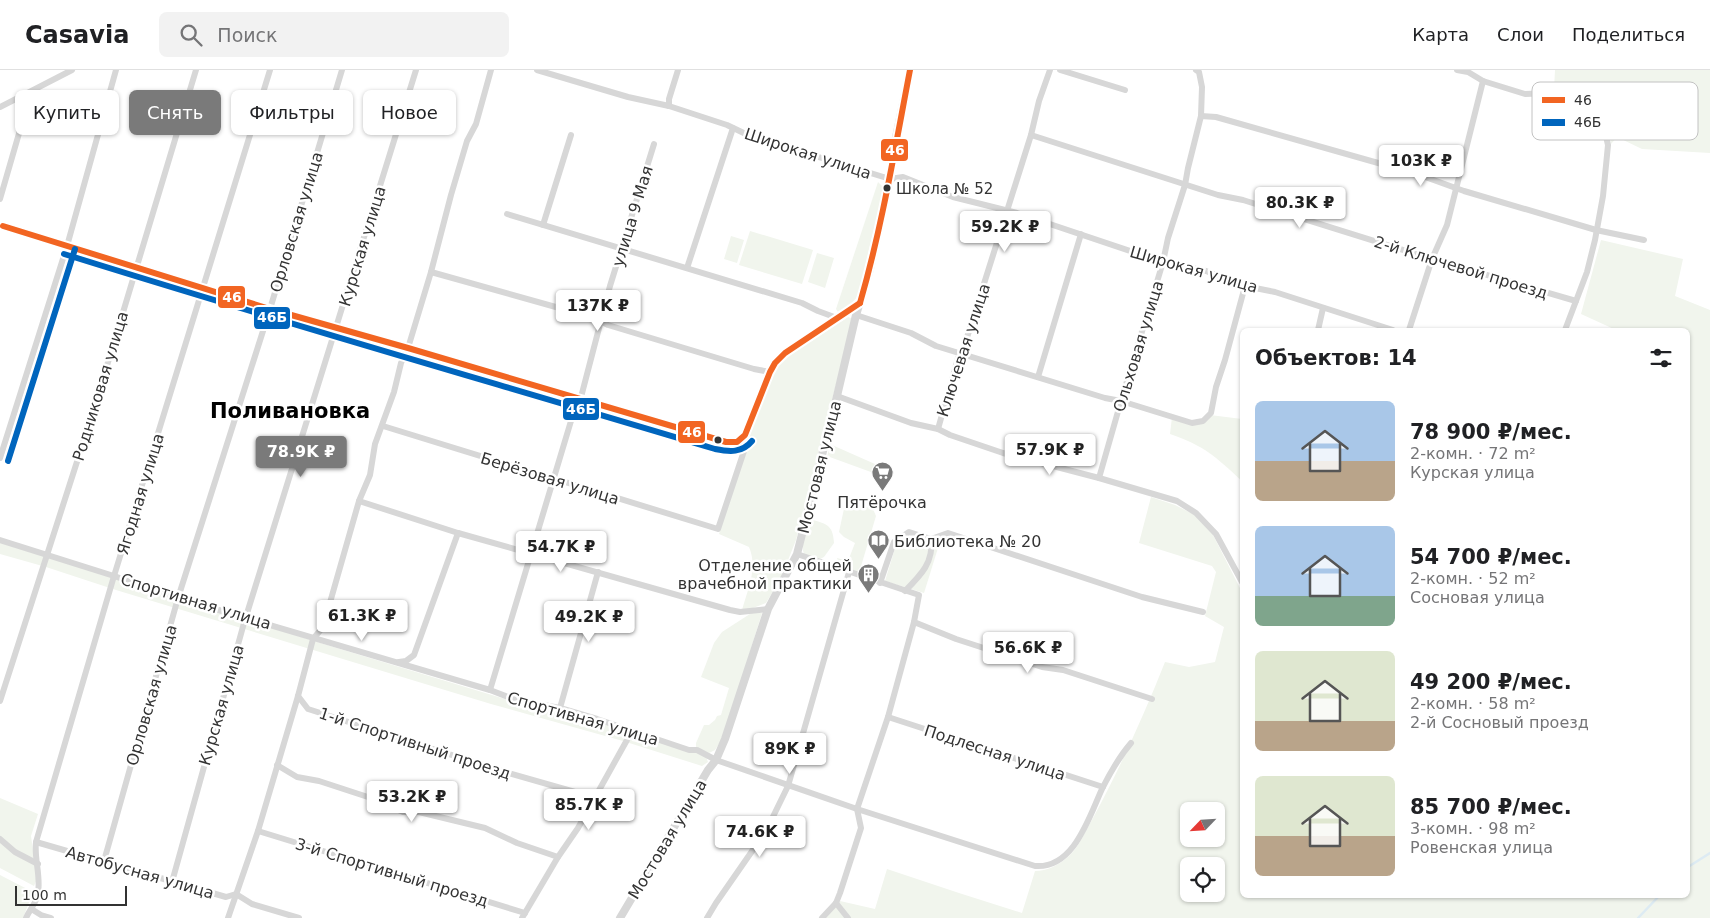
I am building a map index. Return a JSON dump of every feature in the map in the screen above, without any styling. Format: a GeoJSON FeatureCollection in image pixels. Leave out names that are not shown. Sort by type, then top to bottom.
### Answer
{"type":"FeatureCollection","features":[{"type":"Feature","properties":{"kind":"street"},"geometry":{"type":"LineString","coordinates":[[36,90],[72,70]]}},
{"type":"Feature","properties":{"kind":"street"},"geometry":{"type":"LineString","coordinates":[[0,458],[67,246],[116,70]]}},
{"type":"Feature","properties":{"kind":"street","name":"Родниковая улица"},"geometry":{"type":"LineString","coordinates":[[0,701],[47,555],[196,70]]}},
{"type":"Feature","properties":{"kind":"street","name":"Ягодная улица"},"geometry":{"type":"LineString","coordinates":[[26,918],[33,910],[38,892],[36,842],[114,576],[270,70]]}},
{"type":"Feature","properties":{"kind":"street","name":"Орловская улица"},"geometry":{"type":"LineString","coordinates":[[104,861],[178,598],[270,309],[342,70]]}},
{"type":"Feature","properties":{"kind":"street","name":"Курская улица"},"geometry":{"type":"LineString","coordinates":[[172,882],[246,617],[416,70]]}},
{"type":"Feature","properties":{"kind":"street"},"geometry":{"type":"LineString","coordinates":[[228,918],[248,855],[258,831],[313,639],[323,627],[359,500],[370,475],[375,444],[394,392],[401,363],[408,348],[451,195],[468,141],[476,124],[491,70]]}},
{"type":"Feature","properties":{"kind":"street","name":"Широкая улица"},"geometry":{"type":"LineString","coordinates":[[537,70],[628,97],[669,106],[733,128],[750,136],[890,179],[903,177],[954,197],[1006,212],[1017,213],[1164,262],[1206,271],[1245,286],[1275,292],[1387,328]]}},
{"type":"Feature","properties":{"kind":"street"},"geometry":{"type":"LineString","coordinates":[[669,106],[678,70]]}},
{"type":"Feature","properties":{"kind":"street","name":"Мостовая улица"},"geometry":{"type":"LineString","coordinates":[[620,918],[708,770],[716,760],[725,739],[768,609],[797,554],[838,396],[856,315],[870,268],[890,179],[910,70]]}},
{"type":"Feature","properties":{"kind":"street","name":"Ключевая улица"},"geometry":{"type":"LineString","coordinates":[[938,429],[960,353],[982,290],[1050,70]]}},
{"type":"Feature","properties":{"kind":"street"},"geometry":{"type":"LineString","coordinates":[[1060,70],[1125,90]]}},
{"type":"Feature","properties":{"kind":"street","name":"Ольховая улица"},"geometry":{"type":"LineString","coordinates":[[1099,478],[1164,262],[1168,238],[1185,185],[1201,116],[1202,87],[1199,72],[1196,70]]}},
{"type":"Feature","properties":{"kind":"street"},"geometry":{"type":"LineString","coordinates":[[1458,70],[1468,72],[1482,81],[1526,94],[1532,94]]}},
{"type":"Feature","properties":{"kind":"street"},"geometry":{"type":"LineString","coordinates":[[1410,328],[1432,259],[1447,225],[1482,81]]}},
{"type":"Feature","properties":{"kind":"street"},"geometry":{"type":"LineString","coordinates":[[0,107],[15,100]]}},
{"type":"Feature","properties":{"kind":"street"},"geometry":{"type":"LineString","coordinates":[[1201,116],[1216,117],[1416,174],[1596,230],[1644,240]]}},
{"type":"Feature","properties":{"kind":"street"},"geometry":{"type":"LineString","coordinates":[[687,268],[733,128]]}},
{"type":"Feature","properties":{"kind":"street"},"geometry":{"type":"LineString","coordinates":[[0,199],[19,135]]}},
{"type":"Feature","properties":{"kind":"street"},"geometry":{"type":"LineString","coordinates":[[543,225],[572,135]]}},
{"type":"Feature","properties":{"kind":"street","name":"2-й Ключевой проезд"},"geometry":{"type":"LineString","coordinates":[[1031,135],[1185,185],[1243,200],[1432,259],[1576,301]]}},
{"type":"Feature","properties":{"kind":"street"},"geometry":{"type":"LineString","coordinates":[[1566,328],[1587,272],[1595,240],[1603,196],[1607,140]]}},
{"type":"Feature","properties":{"kind":"street","name":"улица 9 Мая"},"geometry":{"type":"LineString","coordinates":[[490,690],[574,411],[580,401],[610,286],[654,144]]}},
{"type":"Feature","properties":{"kind":"street"},"geometry":{"type":"LineString","coordinates":[[507,214],[802,303],[837,318]]}},
{"type":"Feature","properties":{"kind":"street"},"geometry":{"type":"LineString","coordinates":[[0,225],[270,309],[408,348],[580,401],[718,441],[735,443],[743,438],[775,363],[785,353],[860,302]]}},
{"type":"Feature","properties":{"kind":"street"},"geometry":{"type":"LineString","coordinates":[[1038,377],[1081,234]]}},
{"type":"Feature","properties":{"kind":"street"},"geometry":{"type":"LineString","coordinates":[[430,272],[601,321],[754,369],[770,372]]}},
{"type":"Feature","properties":{"kind":"street"},"geometry":{"type":"LineString","coordinates":[[856,315],[911,334],[936,346],[1192,423],[1203,420],[1211,413],[1216,386],[1245,286]]}},
{"type":"Feature","properties":{"kind":"street"},"geometry":{"type":"LineString","coordinates":[[1318,328],[1323,308]]}},
{"type":"Feature","properties":{"kind":"street"},"geometry":{"type":"LineString","coordinates":[[838,396],[911,423],[938,429],[1003,453],[1177,501],[1196,513],[1216,534],[1240,578]]}},
{"type":"Feature","properties":{"kind":"street","name":"Берёзовая улица"},"geometry":{"type":"LineString","coordinates":[[383,426],[718,529],[744,451],[743,438]]}},
{"type":"Feature","properties":{"kind":"street"},"geometry":{"type":"LineString","coordinates":[[359,500],[458,533],[531,552],[730,610],[740,612],[768,609]]}},
{"type":"Feature","properties":{"kind":"street"},"geometry":{"type":"LineString","coordinates":[[880,583],[894,542],[909,532],[931,539],[948,533],[1142,597],[1203,612]]}},
{"type":"Feature","properties":{"kind":"street"},"geometry":{"type":"LineString","coordinates":[[396,662],[406,661],[414,655],[458,533]]}},
{"type":"Feature","properties":{"kind":"street"},"geometry":{"type":"LineString","coordinates":[[905,590],[927,565],[932,550],[931,539]]}},
{"type":"Feature","properties":{"kind":"street","name":"Спортивная улица"},"geometry":{"type":"LineString","coordinates":[[0,540],[178,598],[246,617],[313,639],[490,690],[516,700],[560,708],[689,750],[697,750],[716,760],[788,786],[1035,866],[1043,867],[1051,864],[1066,854],[1080,836],[1121,754],[1131,743]]}},
{"type":"Feature","properties":{"kind":"street"},"geometry":{"type":"LineString","coordinates":[[797,554],[919,595],[914,622],[888,717],[857,809],[861,828],[836,903],[822,918]]}},
{"type":"Feature","properties":{"kind":"street"},"geometry":{"type":"LineString","coordinates":[[560,708],[598,572]]}},
{"type":"Feature","properties":{"kind":"street"},"geometry":{"type":"LineString","coordinates":[[707,918],[766,831],[788,786],[849,572]]}},
{"type":"Feature","properties":{"kind":"street"},"geometry":{"type":"LineString","coordinates":[[914,622],[956,639],[1042,667],[1064,670],[1152,699]]}},
{"type":"Feature","properties":{"kind":"street","name":"1-й Спортивный проезд"},"geometry":{"type":"LineString","coordinates":[[298,696],[308,709],[508,773],[596,798]]}},
{"type":"Feature","properties":{"kind":"street","name":"Подлесная улица"},"geometry":{"type":"LineString","coordinates":[[888,717],[1103,787]]}},
{"type":"Feature","properties":{"kind":"street"},"geometry":{"type":"LineString","coordinates":[[524,916],[558,856],[596,798],[632,732]]}},
{"type":"Feature","properties":{"kind":"street"},"geometry":{"type":"LineString","coordinates":[[277,765],[297,777],[319,781],[374,799],[403,812],[419,812],[485,828],[518,843],[558,856]]}},
{"type":"Feature","properties":{"kind":"street","name":"3-й Спортивный проезд"},"geometry":{"type":"LineString","coordinates":[[258,831],[524,916]]}},
{"type":"Feature","properties":{"kind":"street"},"geometry":{"type":"LineString","coordinates":[[0,838],[15,852],[38,864]]}},
{"type":"Feature","properties":{"kind":"street","name":"Автобусная улица"},"geometry":{"type":"LineString","coordinates":[[36,842],[226,897],[236,894],[252,904],[299,918]]}},
{"type":"Feature","properties":{"kind":"street"},"geometry":{"type":"LineString","coordinates":[[836,903],[848,918]]}},
{"type":"Feature","properties":{"kind":"street"},"geometry":{"type":"LineString","coordinates":[[33,910],[51,918]]}},
{"type":"Feature","properties":{"kind":"shaded area"},"geometry":{"type":"Polygon","coordinates":[[[1555,70],[1710,70],[1710,153],[1642,149],[1623,140],[1698,140],[1698,82],[1554,82],[1555,70]]]}},
{"type":"Feature","properties":{"kind":"shaded area"},"geometry":{"type":"Polygon","coordinates":[[[878,182],[882,186],[883,191],[858,296],[849,306],[838,312],[836,309],[878,182]]]}},
{"type":"Feature","properties":{"kind":"shaded area"},"geometry":{"type":"Polygon","coordinates":[[[750,231],[813,250],[802,284],[739,265],[750,231]]]}},
{"type":"Feature","properties":{"kind":"shaded area"},"geometry":{"type":"Polygon","coordinates":[[[731,236],[744,240],[737,263],[724,259],[731,236]]]}},
{"type":"Feature","properties":{"kind":"shaded area"},"geometry":{"type":"Polygon","coordinates":[[[1601,240],[1683,259],[1675,296],[1710,310],[1710,918],[826,918],[840,901],[875,909],[887,869],[1022,913],[1035,871],[1057,865],[1076,848],[1122,761],[1165,662],[1189,667],[1215,662],[1224,627],[1205,616],[1216,572],[1212,566],[1139,543],[1151,497],[1175,505],[1195,515],[1212,533],[1240,588],[1240,898],[1690,898],[1690,328],[1612,328],[1581,314],[1601,240]]]}},
{"type":"Feature","properties":{"kind":"shaded area"},"geometry":{"type":"Polygon","coordinates":[[[817,253],[834,258],[825,288],[808,282],[817,253]]]}},
{"type":"Feature","properties":{"kind":"shaded area"},"geometry":{"type":"Polygon","coordinates":[[[848,317],[851,318],[852,322],[796,540],[781,578],[766,603],[742,610],[751,578],[752,555],[749,547],[719,534],[756,416],[771,377],[778,366],[789,356],[848,317]]]}},
{"type":"Feature","properties":{"kind":"shaded area"},"geometry":{"type":"Polygon","coordinates":[[[1210,415],[1240,419],[1240,479],[1209,453],[1192,443],[1170,434],[1172,417],[1192,424],[1210,415]]]}},
{"type":"Feature","properties":{"kind":"shaded area"},"geometry":{"type":"Polygon","coordinates":[[[832,445],[884,468],[884,473],[879,475],[827,456],[832,445]]]}},
{"type":"Feature","properties":{"kind":"shaded area"},"geometry":{"type":"Polygon","coordinates":[[[850,502],[873,509],[876,516],[859,573],[839,566],[837,558],[848,561],[855,543],[839,532],[845,504],[850,502]]]}},
{"type":"Feature","properties":{"kind":"shaded area"},"geometry":{"type":"Polygon","coordinates":[[[810,519],[828,526],[833,537],[834,543],[824,557],[818,560],[806,556],[803,549],[804,538],[810,519]]]}},
{"type":"Feature","properties":{"kind":"shaded area"},"geometry":{"type":"Polygon","coordinates":[[[904,538],[938,548],[924,593],[885,581],[897,542],[904,538]]]}},
{"type":"Feature","properties":{"kind":"shaded area"},"geometry":{"type":"Polygon","coordinates":[[[0,541],[317,642],[515,702],[560,710],[697,752],[706,757],[708,762],[702,766],[623,741],[491,704],[0,554],[0,541]]]}},
{"type":"Feature","properties":{"kind":"shaded area"},"geometry":{"type":"Polygon","coordinates":[[[753,612],[762,613],[723,738],[715,750],[709,753],[696,748],[696,743],[704,725],[709,725],[717,716],[721,715],[729,688],[701,677],[714,643],[722,632],[753,612]]]}},
{"type":"Feature","properties":{"kind":"shaded area"},"geometry":{"type":"Polygon","coordinates":[[[0,798],[38,814],[31,836],[37,879],[34,886],[0,868],[0,798]]]}},
{"type":"Feature","properties":{"kind":"shaded area"},"geometry":{"type":"Polygon","coordinates":[[[0,875],[33,892],[23,918],[0,918],[0,875]]]}},
{"type":"Feature","properties":{"kind":"waterway"},"geometry":{"type":"LineString","coordinates":[[1690,866],[1710,853]]}},
{"type":"Feature","properties":{"kind":"waterway"},"geometry":{"type":"LineString","coordinates":[[1638,918],[1657,898]]}},
{"type":"Feature","properties":{"kind":"transit line","name":"46"},"geometry":{"type":"LineString","coordinates":[[860,303],[882,216],[910,70]]}},
{"type":"Feature","properties":{"kind":"transit line","name":"46"},"geometry":{"type":"LineString","coordinates":[[3,226],[270,309],[726,442],[737,442],[745,435],[775,363],[785,353],[860,303]]}},
{"type":"Feature","properties":{"kind":"transit line","name":"46Б"},"geometry":{"type":"LineString","coordinates":[[8,461],[75,249]]}},
{"type":"Feature","properties":{"kind":"transit line","name":"46Б"},"geometry":{"type":"LineString","coordinates":[[64,254],[715,449],[726,451],[740,450],[752,441]]}},
{"type":"Feature","properties":{"kind":"place","name":"Школа № 52"},"geometry":{"type":"Point","coordinates":[887,188]}},
{"type":"Feature","properties":{"kind":"place","name":"Пятёрочка"},"geometry":{"type":"Point","coordinates":[882,492]}},
{"type":"Feature","properties":{"kind":"place","name":"Библиотека № 20"},"geometry":{"type":"Point","coordinates":[878,560]}},
{"type":"Feature","properties":{"kind":"place","name":"Отделение общей врачебной практики"},"geometry":{"type":"Point","coordinates":[868,593]}},
{"type":"Feature","properties":{"kind":"district","name":"Поливановка"},"geometry":{"type":"Point","coordinates":[290,411]}}]}
